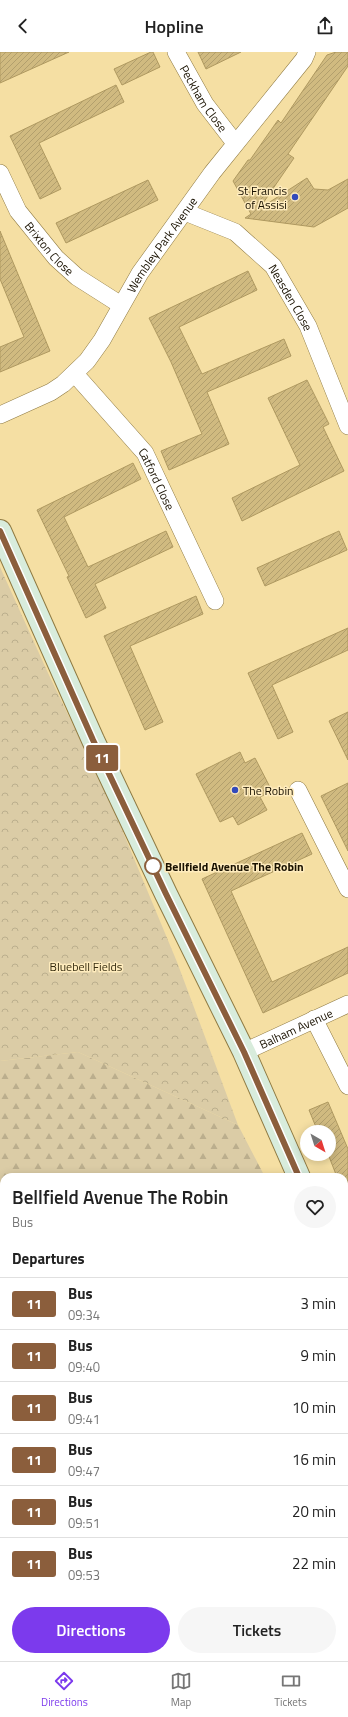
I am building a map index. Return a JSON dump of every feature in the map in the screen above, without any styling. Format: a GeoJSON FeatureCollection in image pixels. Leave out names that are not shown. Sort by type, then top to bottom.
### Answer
{"type":"FeatureCollection","features":[{"type":"Feature","properties":{"kind":"street","name":"Peckham Close"},"geometry":{"type":"LineString","coordinates":[[176,52],[205,104],[235,143]]}},
{"type":"Feature","properties":{"kind":"street","name":"Wembley Park Avenue"},"geometry":{"type":"LineString","coordinates":[[0,415],[51,392],[74,374],[94,350],[140,273],[235,143],[304,59],[307,52]]}},
{"type":"Feature","properties":{"kind":"street","name":"Brixton Close"},"geometry":{"type":"LineString","coordinates":[[0,173],[18,211],[56,258],[77,277],[121,305]]}},
{"type":"Feature","properties":{"kind":"street","name":"Neasden Close"},"geometry":{"type":"LineString","coordinates":[[185,212],[235,232],[273,266],[308,326],[348,426]]}},
{"type":"Feature","properties":{"kind":"street","name":"Catford Close"},"geometry":{"type":"LineString","coordinates":[[74,374],[145,453],[215,601]]}},
{"type":"Feature","properties":{"kind":"street"},"geometry":{"type":"LineString","coordinates":[[0,531],[93,740],[166,894],[244,1052],[297,1173]]}},
{"type":"Feature","properties":{"kind":"street"},"geometry":{"type":"LineString","coordinates":[[298,790],[348,889]]}},
{"type":"Feature","properties":{"kind":"street","name":"Balham Avenue"},"geometry":{"type":"LineString","coordinates":[[244,1052],[348,1004]]}},
{"type":"Feature","properties":{"kind":"street"},"geometry":{"type":"LineString","coordinates":[[314,1019],[348,1086]]}},
{"type":"Feature","properties":{"kind":"green space","name":"Bluebell Fields"},"geometry":{"type":"Polygon","coordinates":[[[0,567],[48,673],[113,808],[177,962],[238,1125],[78,1052],[0,1061],[0,567]]]}},
{"type":"Feature","properties":{"kind":"green space"},"geometry":{"type":"Polygon","coordinates":[[[78,1052],[238,1125],[263,1173],[0,1173],[0,1061],[78,1052]]]}},
{"type":"Feature","properties":{"kind":"building"},"geometry":{"type":"Polygon","coordinates":[[[0,52],[69,52],[0,83],[0,52]]]}},
{"type":"Feature","properties":{"kind":"building"},"geometry":{"type":"Polygon","coordinates":[[[153,52],[160,67],[122,85],[114,69],[153,52]]]}},
{"type":"Feature","properties":{"kind":"building"},"geometry":{"type":"Polygon","coordinates":[[[198,52],[241,52],[206,69],[198,52]]]}},
{"type":"Feature","properties":{"kind":"building"},"geometry":{"type":"Polygon","coordinates":[[[336,52],[348,52],[348,66],[288,154],[294,158],[259,209],[307,178],[314,189],[328,190],[348,179],[348,208],[314,227],[245,218],[251,214],[233,181],[248,160],[250,160],[278,120],[281,123],[327,55],[336,52]]]}},
{"type":"Feature","properties":{"kind":"building"},"geometry":{"type":"Polygon","coordinates":[[[116,85],[124,102],[39,143],[61,189],[40,199],[10,136],[116,85]]]}},
{"type":"Feature","properties":{"kind":"building"},"geometry":{"type":"Polygon","coordinates":[[[148,180],[158,200],[66,243],[56,223],[148,180]]]}},
{"type":"Feature","properties":{"kind":"building"},"geometry":{"type":"Polygon","coordinates":[[[0,231],[50,351],[0,372],[0,347],[24,337],[0,279],[0,231]]]}},
{"type":"Feature","properties":{"kind":"building"},"geometry":{"type":"Polygon","coordinates":[[[248,271],[257,290],[179,327],[202,374],[284,339],[291,356],[207,392],[229,444],[169,470],[161,451],[202,434],[171,362],[149,318],[248,271]]]}},
{"type":"Feature","properties":{"kind":"building"},"geometry":{"type":"Polygon","coordinates":[[[307,380],[329,424],[323,427],[344,471],[242,521],[232,498],[300,465],[268,398],[307,380]]]}},
{"type":"Feature","properties":{"kind":"building"},"geometry":{"type":"Polygon","coordinates":[[[133,463],[141,479],[64,517],[88,567],[166,531],[173,547],[95,584],[106,608],[86,618],[67,577],[69,576],[37,510],[133,463]]]}},
{"type":"Feature","properties":{"kind":"building"},"geometry":{"type":"Polygon","coordinates":[[[339,531],[347,550],[265,586],[257,568],[339,531]]]}},
{"type":"Feature","properties":{"kind":"building"},"geometry":{"type":"Polygon","coordinates":[[[196,596],[203,614],[130,646],[163,722],[145,730],[104,636],[196,596]]]}},
{"type":"Feature","properties":{"kind":"building"},"geometry":{"type":"Polygon","coordinates":[[[348,628],[348,650],[272,685],[293,732],[278,739],[248,673],[348,628]]]}},
{"type":"Feature","properties":{"kind":"building"},"geometry":{"type":"Polygon","coordinates":[[[348,712],[348,760],[329,721],[348,712]]]}},
{"type":"Feature","properties":{"kind":"building"},"geometry":{"type":"Polygon","coordinates":[[[240,752],[245,763],[255,758],[272,791],[260,797],[267,810],[238,825],[233,816],[220,822],[196,774],[240,752]]]}},
{"type":"Feature","properties":{"kind":"building"},"geometry":{"type":"Polygon","coordinates":[[[348,783],[348,851],[321,796],[348,783]]]}},
{"type":"Feature","properties":{"kind":"building"},"geometry":{"type":"Polygon","coordinates":[[[302,833],[312,854],[231,891],[272,982],[348,947],[348,973],[263,1013],[202,879],[302,833]]]}},
{"type":"Feature","properties":{"kind":"building"},"geometry":{"type":"Polygon","coordinates":[[[328,1102],[348,1149],[348,1173],[335,1173],[331,1161],[336,1161],[336,1125],[315,1125],[309,1110],[328,1102]]]}},
{"type":"Feature","properties":{"kind":"bus line","name":"11"},"geometry":{"type":"LineString","coordinates":[[0,531],[20,574],[40,624],[93,740],[166,894],[244,1052],[297,1173]]}},
{"type":"Feature","properties":{"kind":"place","name":"St Francis of Assisi"},"geometry":{"type":"Point","coordinates":[295,197]}},
{"type":"Feature","properties":{"kind":"place","name":"The Robin"},"geometry":{"type":"Point","coordinates":[235,790]}},
{"type":"Feature","properties":{"kind":"place","name":"Bellfield Avenue The Robin"},"geometry":{"type":"Point","coordinates":[153,866]}}]}
